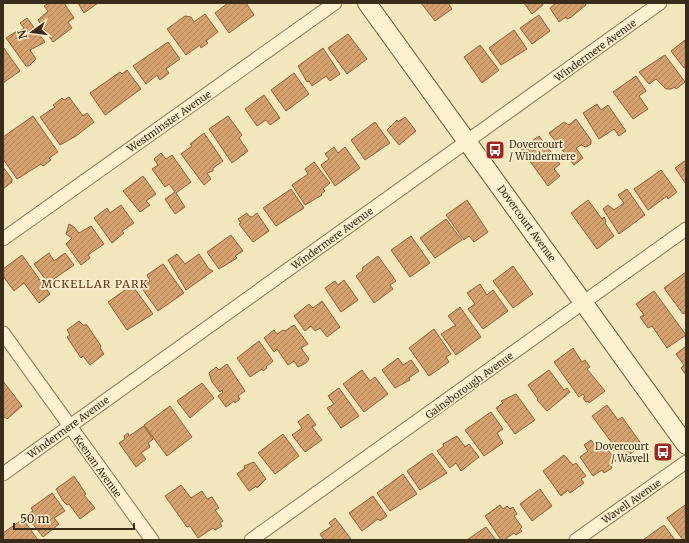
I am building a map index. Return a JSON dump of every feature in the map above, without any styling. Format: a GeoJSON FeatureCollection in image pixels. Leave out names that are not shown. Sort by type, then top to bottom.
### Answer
{"type":"FeatureCollection","features":[{"type":"Feature","properties":{"kind":"street","name":"Westminster Avenue"},"geometry":{"type":"LineString","coordinates":[[3,239],[335,3]]}},
{"type":"Feature","properties":{"kind":"street","name":"Dovercourt Avenue"},"geometry":{"type":"LineString","coordinates":[[367,3],[686,445]]}},
{"type":"Feature","properties":{"kind":"street","name":"Windermere Avenue"},"geometry":{"type":"LineString","coordinates":[[3,474],[660,3]]}},
{"type":"Feature","properties":{"kind":"street","name":"Gainsborough Avenue"},"geometry":{"type":"LineString","coordinates":[[251,540],[686,230]]}},
{"type":"Feature","properties":{"kind":"street","name":"Keenan Avenue"},"geometry":{"type":"LineString","coordinates":[[3,333],[152,540]]}},
{"type":"Feature","properties":{"kind":"street","name":"Wavell Avenue"},"geometry":{"type":"LineString","coordinates":[[576,540],[686,462]]}},
{"type":"Feature","properties":{"kind":"building"},"geometry":{"type":"Polygon","coordinates":[[[49,3],[64,3],[74,18],[68,22],[72,28],[53,42],[38,20],[48,11],[44,6],[49,3]]]}},
{"type":"Feature","properties":{"kind":"building"},"geometry":{"type":"Polygon","coordinates":[[[78,3],[98,3],[84,13],[78,3]]]}},
{"type":"Feature","properties":{"kind":"building"},"geometry":{"type":"Polygon","coordinates":[[[228,3],[246,3],[254,15],[229,33],[215,13],[228,3]]]}},
{"type":"Feature","properties":{"kind":"building"},"geometry":{"type":"Polygon","coordinates":[[[421,3],[448,3],[452,9],[435,21],[421,3]]]}},
{"type":"Feature","properties":{"kind":"building"},"geometry":{"type":"Polygon","coordinates":[[[524,3],[542,3],[543,5],[532,14],[524,3]]]}},
{"type":"Feature","properties":{"kind":"building"},"geometry":{"type":"Polygon","coordinates":[[[556,3],[585,3],[586,5],[570,18],[567,19],[566,17],[559,22],[550,8],[556,3]]]}},
{"type":"Feature","properties":{"kind":"building"},"geometry":{"type":"Polygon","coordinates":[[[205,14],[218,32],[206,41],[208,43],[201,48],[200,45],[186,55],[167,29],[185,16],[191,17],[194,22],[205,14]]]}},
{"type":"Feature","properties":{"kind":"building"},"geometry":{"type":"Polygon","coordinates":[[[539,15],[550,31],[532,44],[520,28],[539,15]]]}},
{"type":"Feature","properties":{"kind":"building"},"geometry":{"type":"Polygon","coordinates":[[[27,18],[45,42],[30,50],[36,59],[29,66],[26,66],[6,38],[17,31],[18,33],[24,28],[20,23],[27,18]]]}},
{"type":"Feature","properties":{"kind":"building"},"geometry":{"type":"Polygon","coordinates":[[[514,30],[527,49],[501,65],[489,48],[514,30]]]}},
{"type":"Feature","properties":{"kind":"building"},"geometry":{"type":"Polygon","coordinates":[[[348,34],[367,59],[347,74],[328,48],[348,34]]]}},
{"type":"Feature","properties":{"kind":"building"},"geometry":{"type":"Polygon","coordinates":[[[685,40],[686,67],[684,68],[671,51],[685,40]]]}},
{"type":"Feature","properties":{"kind":"building"},"geometry":{"type":"Polygon","coordinates":[[[168,42],[180,59],[166,69],[169,73],[160,80],[157,75],[146,84],[133,66],[168,42]]]}},
{"type":"Feature","properties":{"kind":"building"},"geometry":{"type":"Polygon","coordinates":[[[480,45],[499,70],[482,83],[464,57],[480,45]]]}},
{"type":"Feature","properties":{"kind":"building"},"geometry":{"type":"Polygon","coordinates":[[[3,47],[20,71],[3,83],[3,47]]]}},
{"type":"Feature","properties":{"kind":"building"},"geometry":{"type":"Polygon","coordinates":[[[323,48],[340,74],[330,81],[326,76],[312,86],[309,81],[307,82],[298,66],[323,48]]]}},
{"type":"Feature","properties":{"kind":"building"},"geometry":{"type":"Polygon","coordinates":[[[665,55],[685,82],[676,89],[675,87],[666,89],[656,79],[649,84],[639,72],[665,55]]]}},
{"type":"Feature","properties":{"kind":"building"},"geometry":{"type":"Polygon","coordinates":[[[127,70],[141,89],[105,115],[90,93],[120,72],[122,74],[127,70]]]}},
{"type":"Feature","properties":{"kind":"building"},"geometry":{"type":"Polygon","coordinates":[[[294,73],[309,94],[286,111],[271,90],[294,73]]]}},
{"type":"Feature","properties":{"kind":"building"},"geometry":{"type":"Polygon","coordinates":[[[636,76],[646,91],[639,96],[648,109],[633,119],[613,92],[636,76]]]}},
{"type":"Feature","properties":{"kind":"building"},"geometry":{"type":"Polygon","coordinates":[[[264,95],[280,118],[270,125],[266,120],[257,126],[245,109],[264,95]]]}},
{"type":"Feature","properties":{"kind":"building"},"geometry":{"type":"Polygon","coordinates":[[[69,97],[83,116],[87,113],[94,122],[76,136],[60,145],[40,117],[55,107],[53,105],[62,98],[64,100],[69,97]]]}},
{"type":"Feature","properties":{"kind":"building"},"geometry":{"type":"Polygon","coordinates":[[[597,104],[601,110],[608,105],[626,131],[619,136],[614,129],[599,139],[583,113],[597,104]]]}},
{"type":"Feature","properties":{"kind":"building"},"geometry":{"type":"Polygon","coordinates":[[[33,116],[58,152],[49,158],[51,160],[43,166],[41,164],[17,179],[3,159],[3,137],[33,116]]]}},
{"type":"Feature","properties":{"kind":"building"},"geometry":{"type":"Polygon","coordinates":[[[228,116],[242,135],[239,138],[248,151],[232,163],[209,129],[228,116]]]}},
{"type":"Feature","properties":{"kind":"building"},"geometry":{"type":"Polygon","coordinates":[[[405,117],[416,131],[399,145],[387,130],[397,120],[398,122],[405,117]]]}},
{"type":"Feature","properties":{"kind":"building"},"geometry":{"type":"Polygon","coordinates":[[[576,119],[591,140],[591,144],[586,147],[581,145],[576,148],[583,158],[574,165],[549,133],[564,122],[569,125],[576,119]]]}},
{"type":"Feature","properties":{"kind":"building"},"geometry":{"type":"Polygon","coordinates":[[[375,122],[390,143],[365,160],[351,140],[375,122]]]}},
{"type":"Feature","properties":{"kind":"building"},"geometry":{"type":"Polygon","coordinates":[[[204,133],[223,161],[213,168],[213,171],[207,173],[211,179],[204,185],[181,154],[192,146],[190,144],[204,133]]]}},
{"type":"Feature","properties":{"kind":"building"},"geometry":{"type":"Polygon","coordinates":[[[539,136],[560,164],[554,169],[560,176],[548,186],[521,149],[539,136]]]}},
{"type":"Feature","properties":{"kind":"building"},"geometry":{"type":"Polygon","coordinates":[[[334,147],[338,153],[345,147],[360,168],[335,186],[321,165],[329,159],[325,154],[334,147]]]}},
{"type":"Feature","properties":{"kind":"building"},"geometry":{"type":"Polygon","coordinates":[[[161,153],[166,159],[172,155],[191,182],[176,193],[185,207],[175,214],[165,199],[175,192],[169,184],[165,187],[152,169],[158,165],[154,159],[161,153]]]}},
{"type":"Feature","properties":{"kind":"building"},"geometry":{"type":"Polygon","coordinates":[[[686,160],[686,184],[675,168],[686,160]]]}},
{"type":"Feature","properties":{"kind":"building"},"geometry":{"type":"Polygon","coordinates":[[[314,162],[330,183],[323,189],[325,191],[321,194],[322,195],[305,205],[292,185],[308,174],[305,169],[314,162]]]}},
{"type":"Feature","properties":{"kind":"building"},"geometry":{"type":"Polygon","coordinates":[[[3,167],[12,179],[12,182],[3,189],[3,167]]]}},
{"type":"Feature","properties":{"kind":"building"},"geometry":{"type":"Polygon","coordinates":[[[661,170],[677,192],[668,199],[667,196],[648,210],[634,189],[661,170]]]}},
{"type":"Feature","properties":{"kind":"building"},"geometry":{"type":"Polygon","coordinates":[[[143,176],[156,194],[146,201],[150,205],[140,212],[123,191],[143,176]]]}},
{"type":"Feature","properties":{"kind":"building"},"geometry":{"type":"Polygon","coordinates":[[[291,189],[304,208],[276,226],[263,208],[291,189]]]}},
{"type":"Feature","properties":{"kind":"building"},"geometry":{"type":"Polygon","coordinates":[[[627,189],[645,215],[619,234],[603,209],[608,205],[614,210],[624,203],[618,195],[627,189]]]}},
{"type":"Feature","properties":{"kind":"building"},"geometry":{"type":"Polygon","coordinates":[[[467,200],[488,232],[474,242],[469,236],[464,240],[446,215],[467,200]]]}},
{"type":"Feature","properties":{"kind":"building"},"geometry":{"type":"Polygon","coordinates":[[[588,200],[602,219],[604,217],[606,221],[605,223],[614,236],[597,249],[571,213],[588,200]]]}},
{"type":"Feature","properties":{"kind":"building"},"geometry":{"type":"Polygon","coordinates":[[[121,205],[134,223],[122,231],[124,233],[112,243],[94,218],[107,208],[110,213],[121,205]]]}},
{"type":"Feature","properties":{"kind":"building"},"geometry":{"type":"Polygon","coordinates":[[[247,213],[252,217],[257,213],[269,231],[253,242],[239,224],[241,223],[238,219],[247,213]]]}},
{"type":"Feature","properties":{"kind":"building"},"geometry":{"type":"Polygon","coordinates":[[[446,219],[462,240],[435,258],[420,238],[446,219]]]}},
{"type":"Feature","properties":{"kind":"building"},"geometry":{"type":"Polygon","coordinates":[[[69,224],[79,233],[91,226],[104,244],[88,255],[90,258],[81,265],[66,244],[72,238],[66,234],[69,224]]]}},
{"type":"Feature","properties":{"kind":"building"},"geometry":{"type":"Polygon","coordinates":[[[231,235],[243,251],[235,256],[237,258],[219,269],[207,252],[231,235]]]}},
{"type":"Feature","properties":{"kind":"building"},"geometry":{"type":"Polygon","coordinates":[[[411,236],[430,263],[410,277],[391,250],[411,236]]]}},
{"type":"Feature","properties":{"kind":"building"},"geometry":{"type":"Polygon","coordinates":[[[49,253],[54,261],[65,253],[74,265],[48,283],[34,264],[49,253]]]}},
{"type":"Feature","properties":{"kind":"building"},"geometry":{"type":"Polygon","coordinates":[[[177,254],[185,264],[199,254],[209,269],[213,271],[186,290],[168,260],[177,254]]]}},
{"type":"Feature","properties":{"kind":"building"},"geometry":{"type":"Polygon","coordinates":[[[22,255],[50,294],[39,303],[24,283],[14,291],[3,276],[3,269],[22,255]]]}},
{"type":"Feature","properties":{"kind":"building"},"geometry":{"type":"Polygon","coordinates":[[[378,256],[396,281],[390,285],[393,289],[374,303],[356,276],[363,270],[362,268],[378,256]]]}},
{"type":"Feature","properties":{"kind":"building"},"geometry":{"type":"Polygon","coordinates":[[[163,264],[184,293],[158,311],[141,287],[150,281],[147,275],[163,264]]]}},
{"type":"Feature","properties":{"kind":"building"},"geometry":{"type":"Polygon","coordinates":[[[513,266],[533,294],[513,308],[493,281],[513,266]]]}},
{"type":"Feature","properties":{"kind":"building"},"geometry":{"type":"Polygon","coordinates":[[[686,272],[686,312],[683,314],[664,288],[686,272]]]}},
{"type":"Feature","properties":{"kind":"building"},"geometry":{"type":"Polygon","coordinates":[[[344,280],[358,300],[341,312],[325,288],[335,281],[338,285],[344,280]]]}},
{"type":"Feature","properties":{"kind":"building"},"geometry":{"type":"Polygon","coordinates":[[[480,284],[487,295],[493,290],[508,311],[483,329],[468,309],[475,304],[467,293],[480,284]]]}},
{"type":"Feature","properties":{"kind":"building"},"geometry":{"type":"Polygon","coordinates":[[[132,285],[153,314],[127,330],[108,302],[132,285]]]}},
{"type":"Feature","properties":{"kind":"building"},"geometry":{"type":"Polygon","coordinates":[[[654,291],[686,335],[667,348],[652,326],[648,328],[640,317],[644,315],[636,304],[654,291]]]}},
{"type":"Feature","properties":{"kind":"building"},"geometry":{"type":"Polygon","coordinates":[[[322,301],[340,327],[327,337],[320,328],[315,331],[311,326],[305,331],[294,316],[309,304],[313,308],[322,301]]]}},
{"type":"Feature","properties":{"kind":"building"},"geometry":{"type":"Polygon","coordinates":[[[460,307],[481,337],[456,355],[441,334],[456,326],[448,316],[460,307]]]}},
{"type":"Feature","properties":{"kind":"building"},"geometry":{"type":"Polygon","coordinates":[[[79,321],[83,325],[87,325],[101,346],[100,348],[104,354],[90,365],[83,356],[81,358],[67,337],[70,335],[67,330],[79,321]]]}},
{"type":"Feature","properties":{"kind":"building"},"geometry":{"type":"Polygon","coordinates":[[[294,325],[308,344],[301,348],[309,359],[306,363],[298,367],[294,361],[288,365],[277,349],[274,352],[264,338],[274,330],[277,334],[294,325]]]}},
{"type":"Feature","properties":{"kind":"building"},"geometry":{"type":"Polygon","coordinates":[[[434,329],[451,354],[446,357],[449,362],[429,376],[409,348],[434,329]]]}},
{"type":"Feature","properties":{"kind":"building"},"geometry":{"type":"Polygon","coordinates":[[[259,341],[273,361],[263,371],[262,369],[250,377],[237,358],[259,341]]]}},
{"type":"Feature","properties":{"kind":"building"},"geometry":{"type":"Polygon","coordinates":[[[686,346],[686,375],[681,368],[684,365],[676,354],[686,346]]]}},
{"type":"Feature","properties":{"kind":"building"},"geometry":{"type":"Polygon","coordinates":[[[573,348],[582,362],[585,360],[590,367],[587,369],[605,391],[589,403],[583,398],[585,397],[583,394],[579,397],[554,362],[573,348]]]}},
{"type":"Feature","properties":{"kind":"building"},"geometry":{"type":"Polygon","coordinates":[[[398,358],[403,365],[411,360],[419,371],[409,378],[410,380],[395,388],[382,370],[398,358]]]}},
{"type":"Feature","properties":{"kind":"building"},"geometry":{"type":"Polygon","coordinates":[[[227,364],[245,391],[238,396],[240,399],[235,403],[234,401],[226,407],[218,396],[223,392],[222,390],[220,392],[212,382],[209,373],[216,367],[219,370],[227,364]]]}},
{"type":"Feature","properties":{"kind":"building"},"geometry":{"type":"Polygon","coordinates":[[[362,370],[370,381],[375,377],[388,394],[364,412],[343,384],[362,370]]]}},
{"type":"Feature","properties":{"kind":"building"},"geometry":{"type":"Polygon","coordinates":[[[549,370],[564,390],[567,388],[570,392],[547,411],[537,400],[538,399],[528,385],[549,370]]]}},
{"type":"Feature","properties":{"kind":"building"},"geometry":{"type":"Polygon","coordinates":[[[3,381],[22,406],[7,419],[3,416],[3,381]]]}},
{"type":"Feature","properties":{"kind":"building"},"geometry":{"type":"Polygon","coordinates":[[[202,383],[214,398],[190,418],[177,401],[202,383]]]}},
{"type":"Feature","properties":{"kind":"building"},"geometry":{"type":"Polygon","coordinates":[[[339,388],[359,416],[341,428],[327,408],[334,404],[328,396],[339,388]]]}},
{"type":"Feature","properties":{"kind":"building"},"geometry":{"type":"Polygon","coordinates":[[[516,394],[535,420],[515,434],[496,408],[503,403],[501,401],[516,394]]]}},
{"type":"Feature","properties":{"kind":"building"},"geometry":{"type":"Polygon","coordinates":[[[607,405],[618,420],[622,417],[642,445],[623,459],[616,449],[614,451],[610,445],[612,443],[592,416],[607,405]]]}},
{"type":"Feature","properties":{"kind":"building"},"geometry":{"type":"Polygon","coordinates":[[[170,406],[192,437],[167,456],[144,425],[170,406]]]}},
{"type":"Feature","properties":{"kind":"building"},"geometry":{"type":"Polygon","coordinates":[[[491,412],[503,429],[497,433],[503,443],[484,456],[465,430],[491,412]]]}},
{"type":"Feature","properties":{"kind":"building"},"geometry":{"type":"Polygon","coordinates":[[[308,414],[316,425],[312,427],[322,440],[305,452],[292,435],[302,428],[298,422],[308,414]]]}},
{"type":"Feature","properties":{"kind":"building"},"geometry":{"type":"Polygon","coordinates":[[[144,426],[153,439],[148,443],[150,447],[141,453],[146,459],[136,467],[119,443],[125,439],[124,436],[128,433],[129,436],[144,426]]]}},
{"type":"Feature","properties":{"kind":"building"},"geometry":{"type":"Polygon","coordinates":[[[283,434],[299,456],[275,474],[258,453],[283,434]]]}},
{"type":"Feature","properties":{"kind":"building"},"geometry":{"type":"Polygon","coordinates":[[[457,436],[465,447],[469,444],[479,457],[461,471],[456,463],[450,468],[437,451],[444,446],[443,444],[457,436]]]}},
{"type":"Feature","properties":{"kind":"building"},"geometry":{"type":"Polygon","coordinates":[[[591,440],[596,446],[603,443],[616,461],[610,464],[612,468],[604,473],[602,470],[593,476],[580,457],[588,451],[584,445],[591,440]]]}},
{"type":"Feature","properties":{"kind":"building"},"geometry":{"type":"Polygon","coordinates":[[[432,453],[447,473],[420,490],[407,471],[432,453]]]}},
{"type":"Feature","properties":{"kind":"building"},"geometry":{"type":"Polygon","coordinates":[[[564,455],[573,465],[576,463],[586,476],[581,479],[584,483],[570,493],[568,490],[561,496],[543,471],[564,455]]]}},
{"type":"Feature","properties":{"kind":"building"},"geometry":{"type":"Polygon","coordinates":[[[254,462],[266,479],[257,488],[256,486],[249,491],[237,474],[245,468],[244,466],[254,462]]]}},
{"type":"Feature","properties":{"kind":"building"},"geometry":{"type":"Polygon","coordinates":[[[403,474],[417,494],[390,511],[377,493],[403,474]]]}},
{"type":"Feature","properties":{"kind":"building"},"geometry":{"type":"Polygon","coordinates":[[[74,476],[86,494],[84,495],[95,508],[80,519],[69,504],[67,505],[63,501],[56,489],[74,476]]]}},
{"type":"Feature","properties":{"kind":"building"},"geometry":{"type":"Polygon","coordinates":[[[181,485],[191,498],[202,491],[207,499],[212,497],[219,508],[215,510],[223,521],[220,523],[222,526],[215,530],[213,528],[198,538],[190,526],[187,527],[165,496],[181,485]]]}},
{"type":"Feature","properties":{"kind":"building"},"geometry":{"type":"Polygon","coordinates":[[[540,489],[552,506],[532,521],[520,504],[540,489]]]}},
{"type":"Feature","properties":{"kind":"building"},"geometry":{"type":"Polygon","coordinates":[[[52,493],[65,511],[54,518],[59,524],[43,537],[26,515],[33,511],[31,508],[52,493]]]}},
{"type":"Feature","properties":{"kind":"building"},"geometry":{"type":"Polygon","coordinates":[[[373,496],[387,516],[380,521],[378,519],[362,531],[349,513],[373,496]]]}},
{"type":"Feature","properties":{"kind":"building"},"geometry":{"type":"Polygon","coordinates":[[[500,505],[503,509],[507,506],[510,509],[513,507],[517,514],[514,516],[522,527],[520,529],[522,531],[516,535],[514,533],[504,540],[501,540],[485,516],[500,505]]]}},
{"type":"Feature","properties":{"kind":"building"},"geometry":{"type":"Polygon","coordinates":[[[685,505],[686,540],[683,540],[667,518],[685,505]]]}},
{"type":"Feature","properties":{"kind":"building"},"geometry":{"type":"Polygon","coordinates":[[[335,518],[351,539],[350,540],[324,540],[320,534],[332,526],[329,523],[335,518]]]}},
{"type":"Feature","properties":{"kind":"building"},"geometry":{"type":"Polygon","coordinates":[[[23,519],[38,540],[3,540],[3,533],[23,519]]]}},
{"type":"Feature","properties":{"kind":"building"},"geometry":{"type":"Polygon","coordinates":[[[664,525],[675,540],[643,540],[664,525]]]}},
{"type":"Feature","properties":{"kind":"building"},"geometry":{"type":"Polygon","coordinates":[[[486,527],[496,540],[467,540],[480,531],[486,527]]]}},
{"type":"Feature","properties":{"kind":"place","name":"Dovercourt / Windermere"},"geometry":{"type":"Point","coordinates":[495,150]}},
{"type":"Feature","properties":{"kind":"place","name":"Dovercourt / Wavell"},"geometry":{"type":"Point","coordinates":[663,452]}},
{"type":"Feature","properties":{"kind":"district","name":"MCKELLAR PARK"},"geometry":{"type":"Point","coordinates":[95,284]}}]}
